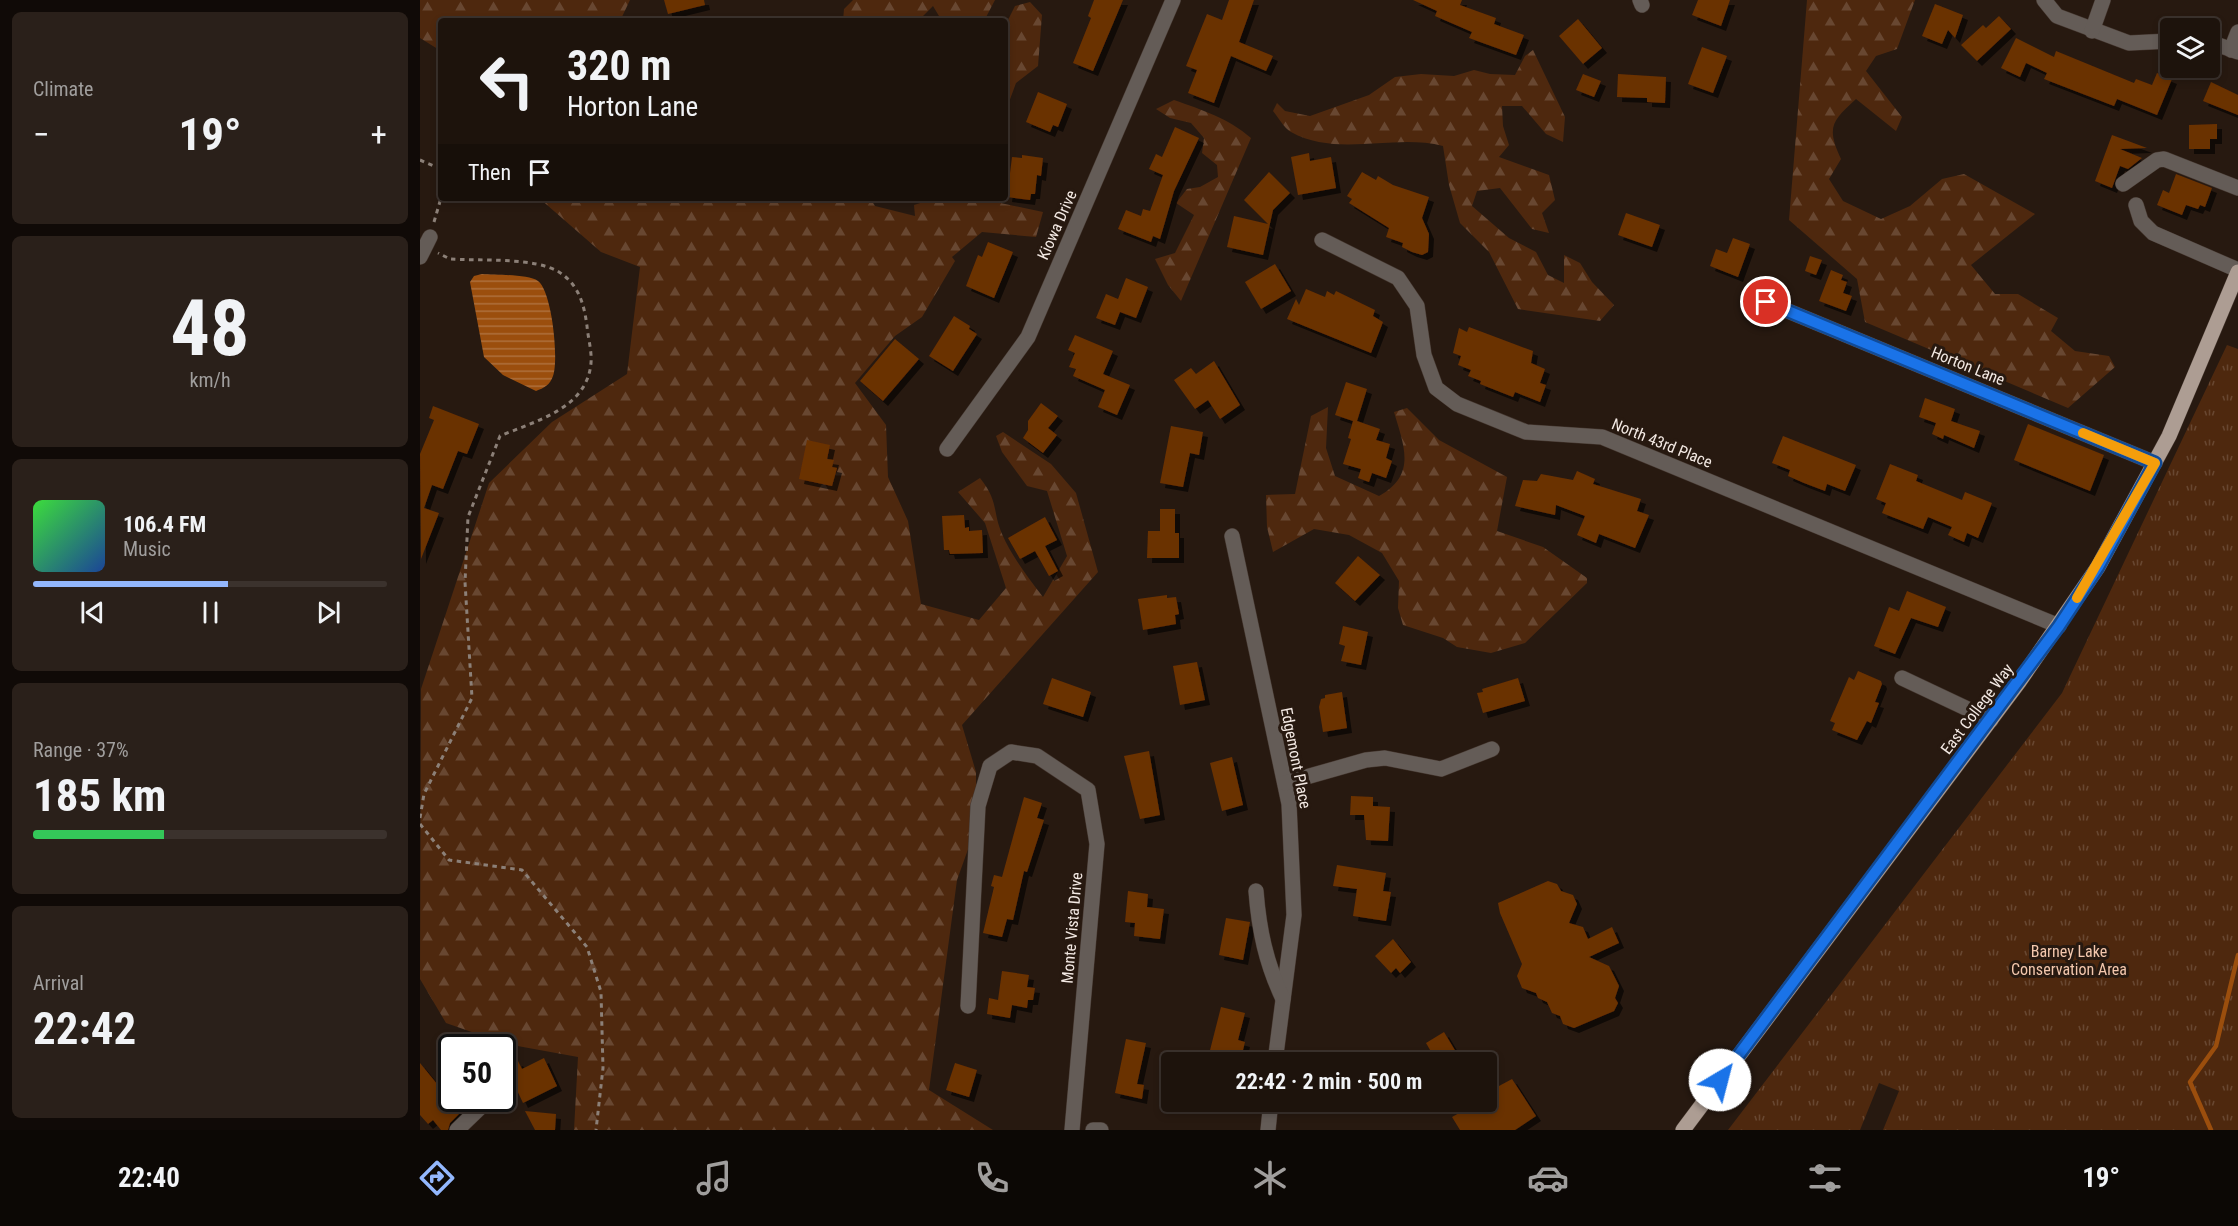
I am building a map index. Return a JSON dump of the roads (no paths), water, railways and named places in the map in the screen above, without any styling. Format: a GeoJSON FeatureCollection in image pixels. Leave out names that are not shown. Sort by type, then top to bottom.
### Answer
{"type":"FeatureCollection","features":[{"type":"Feature","properties":{"kind":"main road","name":"East College Way"},"geometry":{"type":"LineString","coordinates":[[1683,1130],[1991,720],[2059,626],[2098,567],[2155,463],[2238,271]]}},
{"type":"Feature","properties":{"kind":"street","name":"Kiowa Drive"},"geometry":{"type":"LineString","coordinates":[[947,449],[1028,337],[1173,0]]}},
{"type":"Feature","properties":{"kind":"street"},"geometry":{"type":"LineString","coordinates":[[2044,0],[2057,16],[2092,31],[2129,43],[2160,41]]}},
{"type":"Feature","properties":{"kind":"street"},"geometry":{"type":"LineString","coordinates":[[2092,31],[2103,0]]}},
{"type":"Feature","properties":{"kind":"street"},"geometry":{"type":"LineString","coordinates":[[2220,46],[2235,51],[2238,32]]}},
{"type":"Feature","properties":{"kind":"street"},"geometry":{"type":"LineString","coordinates":[[2123,184],[2157,160],[2164,159],[2238,188]]}},
{"type":"Feature","properties":{"kind":"street"},"geometry":{"type":"LineString","coordinates":[[2136,205],[2141,221],[2152,233],[2238,271]]}},
{"type":"Feature","properties":{"kind":"street","name":"North 43rd Place"},"geometry":{"type":"LineString","coordinates":[[1322,240],[1398,278],[1417,306],[1424,355],[1436,388],[1457,404],[1526,432],[1602,437],[2059,626]]}},
{"type":"Feature","properties":{"kind":"street","name":"Horton Lane"},"geometry":{"type":"LineString","coordinates":[[1766,302],[2155,463]]}},
{"type":"Feature","properties":{"kind":"street","name":"Edgemont Place"},"geometry":{"type":"LineString","coordinates":[[1232,536],[1289,804],[1294,915],[1276,1052]]}},
{"type":"Feature","properties":{"kind":"street"},"geometry":{"type":"LineString","coordinates":[[1902,678],[1991,720]]}},
{"type":"Feature","properties":{"kind":"street"},"geometry":{"type":"LineString","coordinates":[[1285,783],[1366,760],[1384,758],[1441,769],[1492,749]]}},
{"type":"Feature","properties":{"kind":"street","name":"Monte Vista Drive"},"geometry":{"type":"LineString","coordinates":[[968,1006],[978,806],[990,766],[1011,752],[1037,756],[1088,790],[1097,844],[1072,1130]]}},
{"type":"Feature","properties":{"kind":"street"},"geometry":{"type":"LineString","coordinates":[[1256,891],[1260,936],[1271,974],[1283,999]]}},
{"type":"Feature","properties":{"kind":"street"},"geometry":{"type":"LineString","coordinates":[[458,1130],[476,1112]]}},
{"type":"Feature","properties":{"kind":"street"},"geometry":{"type":"LineString","coordinates":[[1268,1130],[1270,1112]]}},
{"type":"Feature","properties":{"kind":"street"},"geometry":{"type":"LineString","coordinates":[[1093,1130],[1101,1130]]}},
{"type":"Feature","properties":{"kind":"waterway"},"geometry":{"type":"LineString","coordinates":[[2211,1130],[2190,1082],[2216,1046],[2238,955]]}},
{"type":"Feature","properties":{"kind":"park label","name":"Barney Lake Conservation Area"},"geometry":{"type":"Point","coordinates":[2069,960]}}]}
